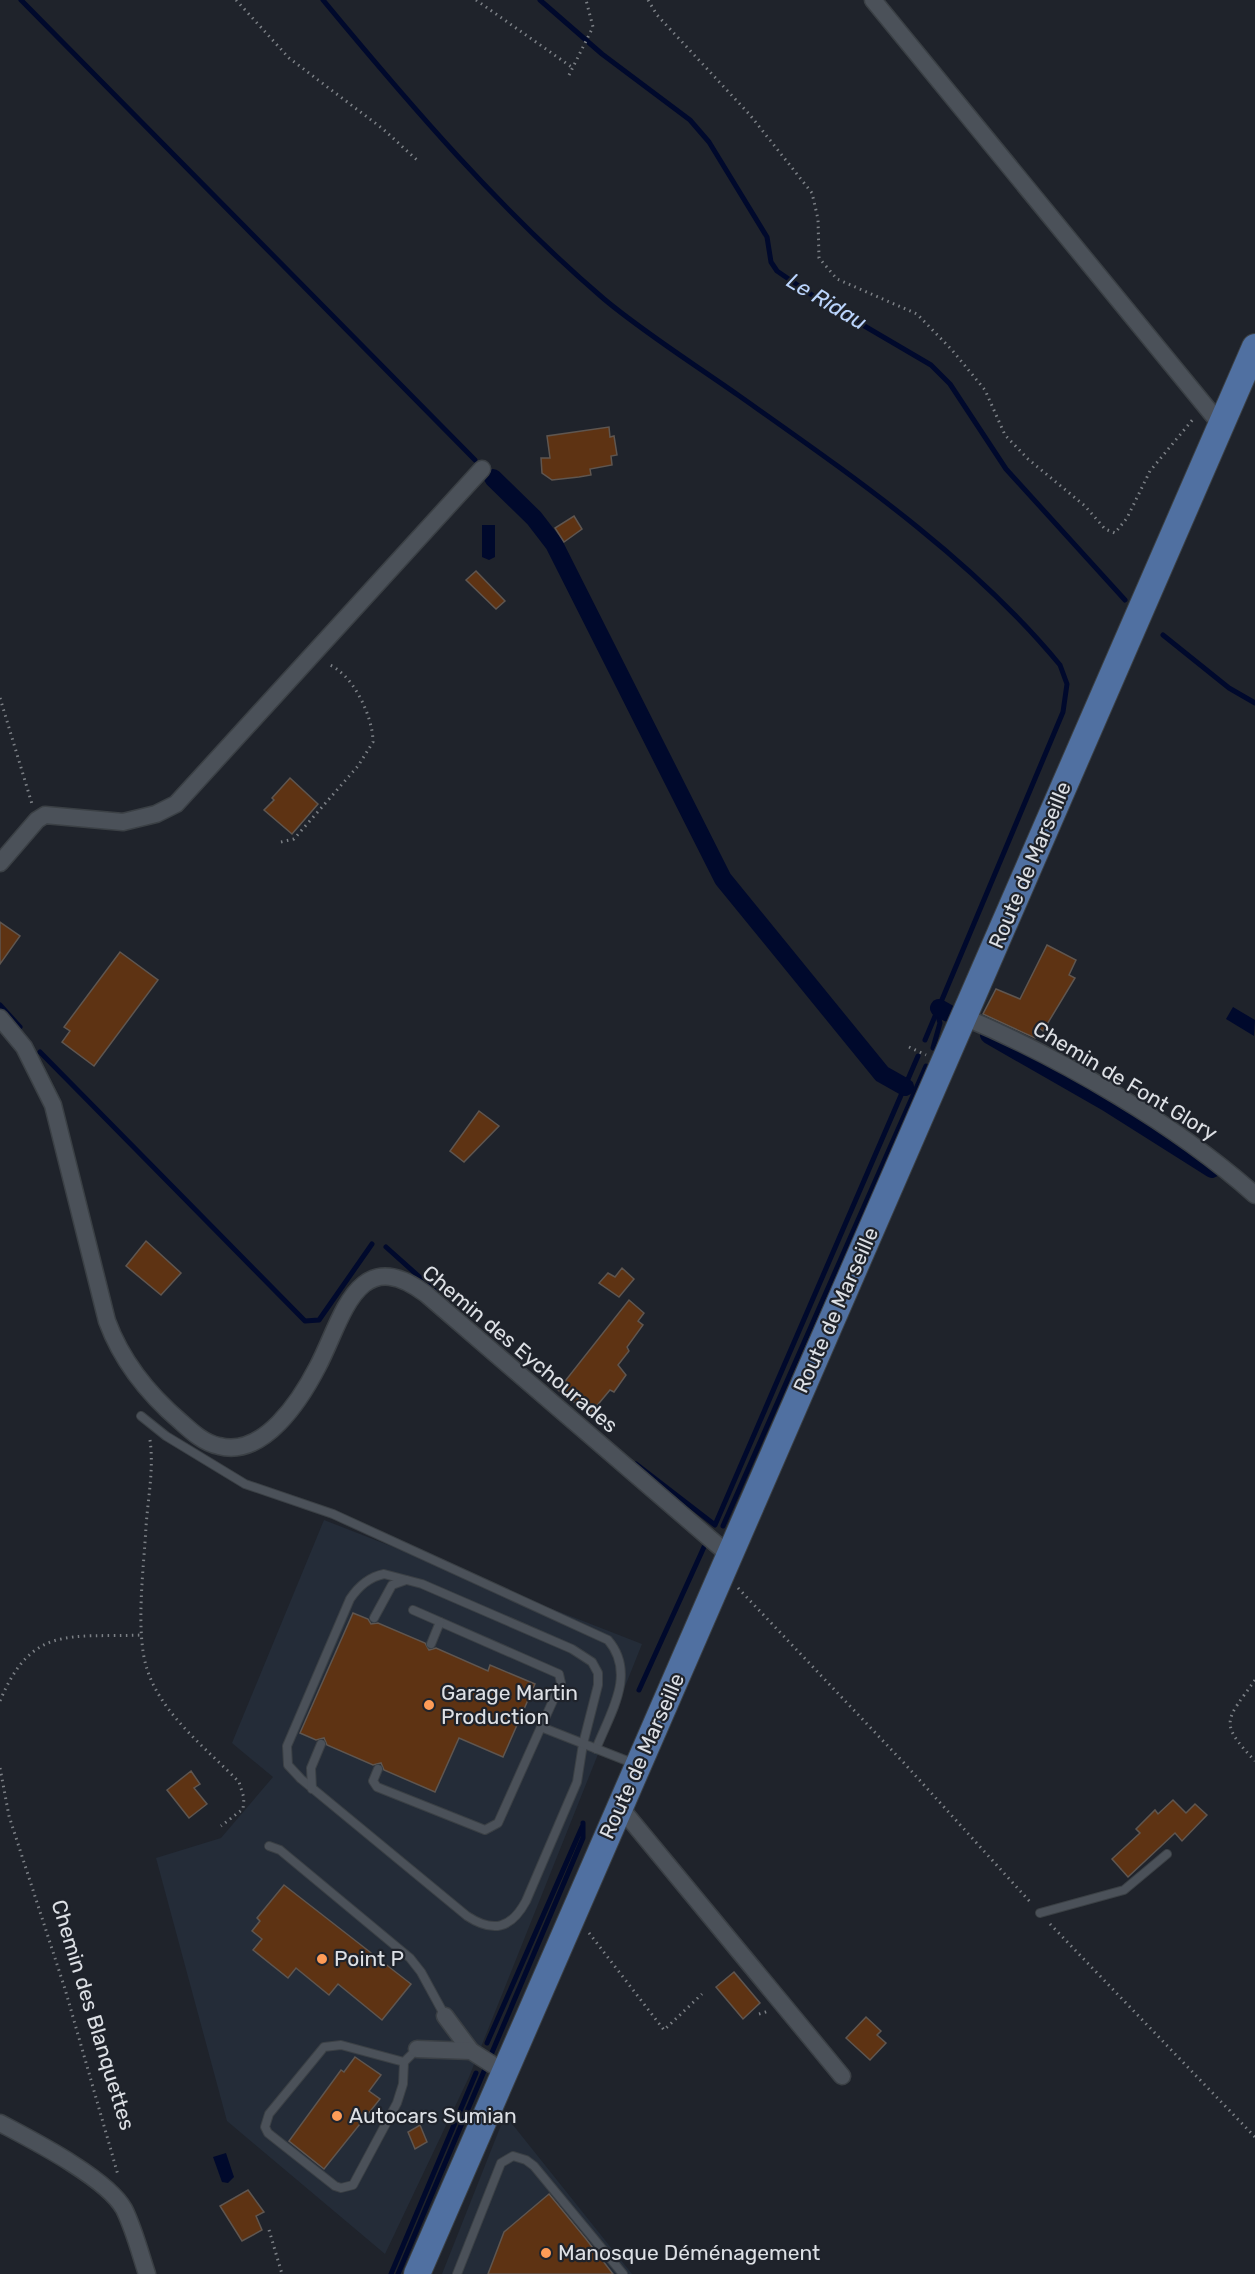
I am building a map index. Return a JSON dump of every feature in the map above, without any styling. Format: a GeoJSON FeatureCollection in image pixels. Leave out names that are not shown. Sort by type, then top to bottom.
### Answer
{"type":"FeatureCollection","features":[{"type":"Feature","properties":{"kind":"main road","name":"Route de Marseille"},"geometry":{"type":"LineString","coordinates":[[417,2274],[1255,346]]}},
{"type":"Feature","properties":{"kind":"street"},"geometry":{"type":"LineString","coordinates":[[873,0],[1221,425]]}},
{"type":"Feature","properties":{"kind":"street"},"geometry":{"type":"LineString","coordinates":[[0,863],[36,820],[45,815],[130,821],[156,814],[176,804],[482,469]]}},
{"type":"Feature","properties":{"kind":"street","name":"Chemin de Font Glory"},"geometry":{"type":"LineString","coordinates":[[964,1017],[1040,1054],[1132,1106],[1209,1156],[1255,1195]]}},
{"type":"Feature","properties":{"kind":"street","name":"Chemin des Eychourades"},"geometry":{"type":"LineString","coordinates":[[0,1018],[24,1047],[52,1105],[107,1321],[116,1346],[136,1376],[189,1430],[211,1443],[228,1448],[244,1445],[266,1434],[288,1410],[312,1376],[352,1294],[374,1278],[395,1277],[426,1294],[726,1563]]}},
{"type":"Feature","properties":{"kind":"street"},"geometry":{"type":"LineString","coordinates":[[620,1807],[842,2076]]}},
{"type":"Feature","properties":{"kind":"street"},"geometry":{"type":"LineString","coordinates":[[445,2016],[471,2051],[504,2072]]}},
{"type":"Feature","properties":{"kind":"street"},"geometry":{"type":"LineString","coordinates":[[417,2049],[471,2051]]}},
{"type":"Feature","properties":{"kind":"street"},"geometry":{"type":"LineString","coordinates":[[0,2123],[68,2162],[110,2192],[123,2207],[147,2274]]}},
{"type":"Feature","properties":{"kind":"lane"},"geometry":{"type":"LineString","coordinates":[[141,1416],[166,1436],[245,1484],[333,1514],[608,1640],[620,1656],[623,1674],[596,1749]]}},
{"type":"Feature","properties":{"kind":"lane"},"geometry":{"type":"LineString","coordinates":[[390,1575],[412,1581],[572,1649],[592,1662],[599,1679],[583,1744],[577,1782],[526,1901],[517,1917],[499,1926],[480,1924],[467,1916],[312,1789],[288,1765],[287,1746],[346,1607],[360,1586],[375,1576],[390,1575]]}},
{"type":"Feature","properties":{"kind":"lane"},"geometry":{"type":"LineString","coordinates":[[374,1618],[394,1582],[412,1581]]}},
{"type":"Feature","properties":{"kind":"lane"},"geometry":{"type":"LineString","coordinates":[[378,1769],[373,1782],[377,1787],[478,1830],[490,1829],[498,1823],[561,1683],[559,1674],[413,1610]]}},
{"type":"Feature","properties":{"kind":"lane"},"geometry":{"type":"LineString","coordinates":[[431,1644],[441,1622]]}},
{"type":"Feature","properties":{"kind":"lane"},"geometry":{"type":"LineString","coordinates":[[541,1727],[638,1765]]}},
{"type":"Feature","properties":{"kind":"lane"},"geometry":{"type":"LineString","coordinates":[[312,1789],[311,1768],[321,1744]]}},
{"type":"Feature","properties":{"kind":"lane"},"geometry":{"type":"LineString","coordinates":[[269,1846],[280,1850],[410,1958],[421,1972],[445,2016]]}},
{"type":"Feature","properties":{"kind":"lane"},"geometry":{"type":"LineString","coordinates":[[1040,1913],[1124,1890],[1167,1854]]}},
{"type":"Feature","properties":{"kind":"lane"},"geometry":{"type":"LineString","coordinates":[[404,2062],[341,2045],[324,2047],[269,2114],[265,2127],[268,2133],[335,2186],[341,2188],[353,2185],[397,2103],[403,2084],[404,2062],[417,2049]]}},
{"type":"Feature","properties":{"kind":"lane"},"geometry":{"type":"LineString","coordinates":[[457,2274],[501,2163],[513,2156],[526,2160],[534,2166],[623,2274]]}},
{"type":"Feature","properties":{"kind":"path"},"geometry":{"type":"LineString","coordinates":[[236,0],[289,58],[383,129],[417,160]]}},
{"type":"Feature","properties":{"kind":"path"},"geometry":{"type":"LineString","coordinates":[[476,0],[573,68]]}},
{"type":"Feature","properties":{"kind":"path"},"geometry":{"type":"LineString","coordinates":[[569,75],[593,27],[586,0]]}},
{"type":"Feature","properties":{"kind":"path"},"geometry":{"type":"LineString","coordinates":[[648,0],[657,15],[750,115],[812,193],[818,219],[819,258],[837,279],[917,314],[952,350],[985,390],[1005,435],[1028,459],[1085,506],[1105,529],[1115,533],[1127,518],[1150,471],[1204,405]]}},
{"type":"Feature","properties":{"kind":"path"},"geometry":{"type":"LineString","coordinates":[[282,842],[294,839],[358,766],[373,742],[368,717],[350,683],[339,670],[327,664],[304,665]]}},
{"type":"Feature","properties":{"kind":"path"},"geometry":{"type":"LineString","coordinates":[[0,698],[36,820]]}},
{"type":"Feature","properties":{"kind":"path"},"geometry":{"type":"LineString","coordinates":[[141,1416],[149,1432],[153,1461],[146,1524],[143,1655],[156,1689],[184,1726],[239,1782],[244,1798],[243,1809],[221,1826]]}},
{"type":"Feature","properties":{"kind":"path"},"geometry":{"type":"LineString","coordinates":[[726,1563],[1040,1913],[1255,2137]]}},
{"type":"Feature","properties":{"kind":"path"},"geometry":{"type":"LineString","coordinates":[[0,1701],[19,1664],[39,1646],[59,1638],[142,1635]]}},
{"type":"Feature","properties":{"kind":"path"},"geometry":{"type":"LineString","coordinates":[[1255,1680],[1231,1713],[1230,1723],[1230,1732],[1255,1761]]}},
{"type":"Feature","properties":{"kind":"path","name":"Chemin des Blanquettes"},"geometry":{"type":"LineString","coordinates":[[0,1768],[9,1816],[65,1989],[120,2182],[123,2207]]}},
{"type":"Feature","properties":{"kind":"path"},"geometry":{"type":"LineString","coordinates":[[573,1913],[664,2030],[702,1994]]}},
{"type":"Feature","properties":{"kind":"path"},"geometry":{"type":"LineString","coordinates":[[269,2230],[282,2274]]}},
{"type":"Feature","properties":{"kind":"shaded area"},"geometry":{"type":"Polygon","coordinates":[[[324,1520],[642,1644],[469,2077],[385,2254],[227,2121],[156,1858],[221,1838],[273,1777],[232,1743],[324,1520]]]}},
{"type":"Feature","properties":{"kind":"shaded area"},"geometry":{"type":"Polygon","coordinates":[[[505,2115],[632,2274],[442,2274],[505,2115]]]}},
{"type":"Feature","properties":{"kind":"water"},"geometry":{"type":"Polygon","coordinates":[[[482,525],[495,525],[495,557],[489,560],[482,557],[482,525]]]}},
{"type":"Feature","properties":{"kind":"water"},"geometry":{"type":"Polygon","coordinates":[[[1233,1007],[1255,1020],[1254,1036],[1226,1019],[1233,1007]]]}},
{"type":"Feature","properties":{"kind":"water"},"geometry":{"type":"Polygon","coordinates":[[[226,2153],[234,2177],[228,2183],[222,2182],[213,2157],[226,2153]]]}},
{"type":"Feature","properties":{"kind":"building"},"geometry":{"type":"Polygon","coordinates":[[[609,427],[610,437],[614,436],[617,455],[611,456],[612,465],[590,469],[591,475],[579,477],[552,480],[542,473],[541,458],[550,458],[547,436],[609,427]]]}},
{"type":"Feature","properties":{"kind":"building"},"geometry":{"type":"Polygon","coordinates":[[[574,516],[582,529],[564,542],[555,528],[574,516]]]}},
{"type":"Feature","properties":{"kind":"building"},"geometry":{"type":"Polygon","coordinates":[[[476,571],[505,601],[496,609],[466,580],[476,571]]]}},
{"type":"Feature","properties":{"kind":"building"},"geometry":{"type":"Polygon","coordinates":[[[290,778],[318,804],[292,834],[264,810],[290,778]]]}},
{"type":"Feature","properties":{"kind":"building"},"geometry":{"type":"Polygon","coordinates":[[[0,922],[20,936],[0,964],[0,922]]]}},
{"type":"Feature","properties":{"kind":"building"},"geometry":{"type":"Polygon","coordinates":[[[1047,945],[1076,960],[1069,975],[1075,978],[1043,1031],[1039,1028],[1035,1038],[983,1014],[996,989],[1020,999],[1047,945]]]}},
{"type":"Feature","properties":{"kind":"building"},"geometry":{"type":"Polygon","coordinates":[[[120,952],[158,980],[94,1066],[62,1042],[70,1031],[64,1027],[120,952]]]}},
{"type":"Feature","properties":{"kind":"building"},"geometry":{"type":"Polygon","coordinates":[[[479,1111],[499,1126],[464,1162],[450,1151],[479,1111]]]}},
{"type":"Feature","properties":{"kind":"building"},"geometry":{"type":"Polygon","coordinates":[[[146,1241],[181,1273],[161,1295],[126,1266],[146,1241]]]}},
{"type":"Feature","properties":{"kind":"building"},"geometry":{"type":"Polygon","coordinates":[[[622,1268],[634,1279],[619,1297],[599,1283],[608,1273],[615,1277],[622,1268]]]}},
{"type":"Feature","properties":{"kind":"building"},"geometry":{"type":"Polygon","coordinates":[[[629,1300],[644,1313],[638,1321],[643,1325],[627,1347],[629,1351],[618,1365],[626,1375],[614,1392],[610,1390],[590,1414],[558,1390],[629,1300]]]}},
{"type":"Feature","properties":{"kind":"building","name":"Garage Martin Production"},"geometry":{"type":"Polygon","coordinates":[[[353,1613],[368,1619],[371,1624],[378,1623],[425,1643],[429,1650],[436,1648],[488,1671],[490,1665],[535,1684],[503,1757],[459,1738],[435,1792],[384,1770],[381,1763],[373,1765],[327,1745],[324,1738],[316,1740],[300,1733],[353,1613]]]}},
{"type":"Feature","properties":{"kind":"building"},"geometry":{"type":"Polygon","coordinates":[[[191,1771],[200,1784],[194,1788],[207,1804],[189,1818],[167,1790],[191,1771]]]}},
{"type":"Feature","properties":{"kind":"building"},"geometry":{"type":"Polygon","coordinates":[[[1173,1800],[1186,1813],[1195,1804],[1207,1815],[1182,1841],[1175,1833],[1128,1877],[1112,1859],[1140,1833],[1136,1829],[1155,1810],[1158,1814],[1173,1800]]]}},
{"type":"Feature","properties":{"kind":"building","name":"Point P"},"geometry":{"type":"Polygon","coordinates":[[[284,1885],[411,1984],[382,2020],[338,1984],[329,1995],[296,1968],[288,1978],[253,1950],[262,1939],[252,1931],[260,1921],[257,1918],[284,1885]]]}},
{"type":"Feature","properties":{"kind":"building"},"geometry":{"type":"Polygon","coordinates":[[[734,1972],[760,2003],[743,2019],[716,1987],[734,1972]]]}},
{"type":"Feature","properties":{"kind":"building"},"geometry":{"type":"Polygon","coordinates":[[[866,2017],[881,2031],[877,2035],[886,2043],[870,2060],[846,2038],[866,2017]]]}},
{"type":"Feature","properties":{"kind":"building","name":"Autocars Sumian"},"geometry":{"type":"Polygon","coordinates":[[[355,2057],[381,2075],[369,2091],[380,2099],[324,2169],[289,2141],[341,2070],[344,2072],[355,2057]]]}},
{"type":"Feature","properties":{"kind":"building"},"geometry":{"type":"Polygon","coordinates":[[[420,2125],[427,2142],[415,2149],[408,2132],[420,2125]]]}},
{"type":"Feature","properties":{"kind":"building"},"geometry":{"type":"Polygon","coordinates":[[[248,2190],[264,2212],[256,2216],[262,2230],[242,2241],[220,2206],[248,2190]]]}},
{"type":"Feature","properties":{"kind":"building","name":"Manosque Déménagement"},"geometry":{"type":"Polygon","coordinates":[[[549,2194],[613,2274],[488,2274],[504,2232],[549,2194]]]}},
{"type":"Feature","properties":{"kind":"waterway"},"geometry":{"type":"LineString","coordinates":[[21,0],[475,460]]}},
{"type":"Feature","properties":{"kind":"waterway"},"geometry":{"type":"LineString","coordinates":[[323,0],[457,156],[528,230],[566,265],[636,324],[866,487],[949,553],[988,588],[1060,665],[1067,684],[1063,712],[925,1040]]}},
{"type":"Feature","properties":{"kind":"waterway","name":"Le Ridau"},"geometry":{"type":"LineString","coordinates":[[540,0],[602,54],[690,120],[709,142],[767,237],[771,262],[777,271],[815,297],[931,365],[950,384],[1006,469],[1125,600]]}},
{"type":"Feature","properties":{"kind":"waterway"},"geometry":{"type":"LineString","coordinates":[[493,478],[534,518],[554,544],[723,879],[882,1074],[905,1087]]}},
{"type":"Feature","properties":{"kind":"waterway","name":"Le Ridau"},"geometry":{"type":"LineString","coordinates":[[1163,635],[1229,688],[1255,703]]}},
{"type":"Feature","properties":{"kind":"waterway"},"geometry":{"type":"LineString","coordinates":[[0,1005],[20,1027]]}},
{"type":"Feature","properties":{"kind":"waterway"},"geometry":{"type":"LineString","coordinates":[[939,1008],[948,1013]]}},
{"type":"Feature","properties":{"kind":"waterway"},"geometry":{"type":"LineString","coordinates":[[933,1048],[940,1023],[937,1012]]}},
{"type":"Feature","properties":{"kind":"waterway"},"geometry":{"type":"LineString","coordinates":[[989,1035],[1106,1102],[1212,1169]]}},
{"type":"Feature","properties":{"kind":"waterway"},"geometry":{"type":"LineString","coordinates":[[40,1052],[305,1321],[319,1320],[372,1244]]}},
{"type":"Feature","properties":{"kind":"waterway"},"geometry":{"type":"LineString","coordinates":[[636,1464],[715,1525],[918,1056]]}},
{"type":"Feature","properties":{"kind":"waterway"},"geometry":{"type":"LineString","coordinates":[[723,1526],[926,1066]]}},
{"type":"Feature","properties":{"kind":"waterway"},"geometry":{"type":"LineString","coordinates":[[386,1247],[434,1290]]}},
{"type":"Feature","properties":{"kind":"waterway"},"geometry":{"type":"LineString","coordinates":[[639,1690],[704,1547]]}},
{"type":"Feature","properties":{"kind":"waterway"},"geometry":{"type":"LineString","coordinates":[[398,2274],[583,1838],[583,1823]]}},
{"type":"Feature","properties":{"kind":"waterway"},"geometry":{"type":"LineString","coordinates":[[487,2043],[582,1827]]}},
{"type":"Feature","properties":{"kind":"waterway"},"geometry":{"type":"LineString","coordinates":[[391,2274],[476,2073]]}},
{"type":"Feature","properties":{"kind":"place","name":"Garage Martin Production"},"geometry":{"type":"Point","coordinates":[429,1705]}},
{"type":"Feature","properties":{"kind":"place","name":"Point P"},"geometry":{"type":"Point","coordinates":[322,1959]}},
{"type":"Feature","properties":{"kind":"place","name":"Autocars Sumian"},"geometry":{"type":"Point","coordinates":[337,2116]}},
{"type":"Feature","properties":{"kind":"place","name":"Manosque Déménagement"},"geometry":{"type":"Point","coordinates":[546,2253]}}]}
